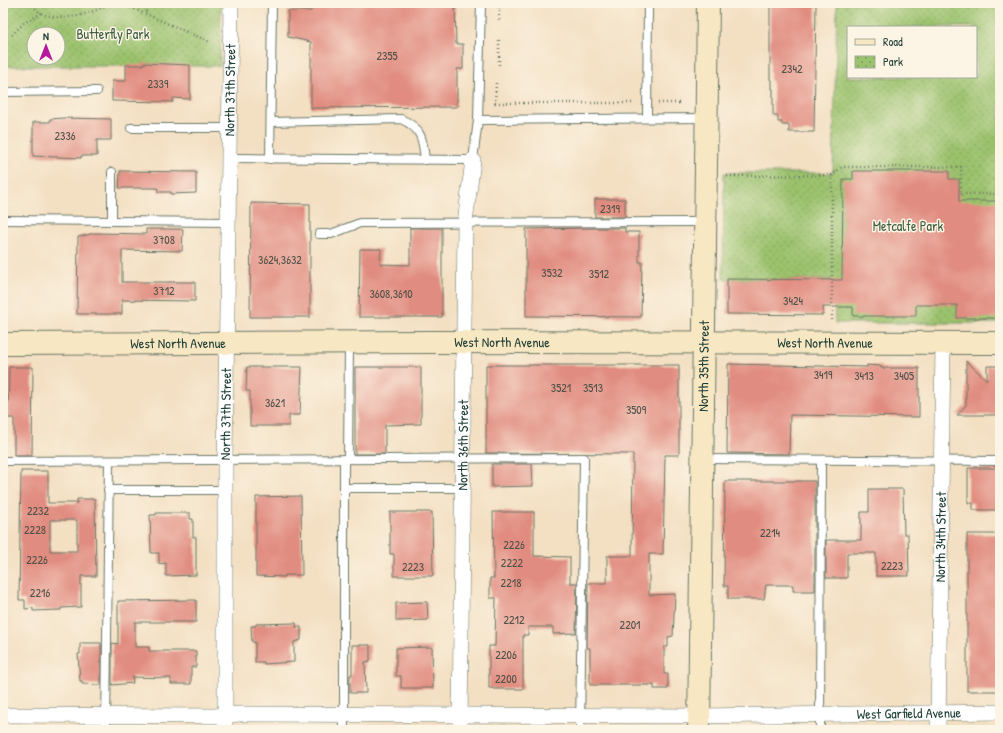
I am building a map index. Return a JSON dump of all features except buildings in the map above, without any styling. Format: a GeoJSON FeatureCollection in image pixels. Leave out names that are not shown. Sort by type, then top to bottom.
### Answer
{"type":"FeatureCollection","features":[{"type":"Feature","properties":{"kind":"main road","name":"North 35th Street"},"geometry":{"type":"LineString","coordinates":[[699,723],[708,3]]}},
{"type":"Feature","properties":{"kind":"main road","name":"West North Avenue"},"geometry":{"type":"LineString","coordinates":[[3,344],[227,344],[349,342],[1000,343]]}},
{"type":"Feature","properties":{"kind":"street","name":"North 37th Street"},"geometry":{"type":"LineString","coordinates":[[225,730],[225,460],[231,3]]}},
{"type":"Feature","properties":{"kind":"street","name":"North 36th Street"},"geometry":{"type":"LineString","coordinates":[[460,730],[465,224],[473,160]]}},
{"type":"Feature","properties":{"kind":"street","name":"North 34th Street"},"geometry":{"type":"LineString","coordinates":[[938,730],[943,344]]}},
{"type":"Feature","properties":{"kind":"street","name":"West Garfield Avenue"},"geometry":{"type":"LineString","coordinates":[[3,715],[106,723],[225,714],[460,714],[580,715],[699,723],[820,714],[1000,712]]}},
{"type":"Feature","properties":{"kind":"lane"},"geometry":{"type":"LineString","coordinates":[[270,159],[272,3]]}},
{"type":"Feature","properties":{"kind":"lane"},"geometry":{"type":"LineString","coordinates":[[230,158],[473,160],[478,120],[481,3]]}},
{"type":"Feature","properties":{"kind":"lane"},"geometry":{"type":"LineString","coordinates":[[647,118],[648,3]]}},
{"type":"Feature","properties":{"kind":"lane"},"geometry":{"type":"LineString","coordinates":[[3,92],[97,91]]}},
{"type":"Feature","properties":{"kind":"lane"},"geometry":{"type":"LineString","coordinates":[[478,120],[707,118]]}},
{"type":"Feature","properties":{"kind":"lane"},"geometry":{"type":"LineString","coordinates":[[271,122],[401,119],[411,123],[420,132],[425,160]]}},
{"type":"Feature","properties":{"kind":"lane"},"geometry":{"type":"LineString","coordinates":[[131,128],[230,128]]}},
{"type":"Feature","properties":{"kind":"lane"},"geometry":{"type":"LineString","coordinates":[[112,172],[112,221]]}},
{"type":"Feature","properties":{"kind":"lane"},"geometry":{"type":"LineString","coordinates":[[3,220],[228,222]]}},
{"type":"Feature","properties":{"kind":"lane"},"geometry":{"type":"LineString","coordinates":[[319,234],[331,234],[360,223],[465,224],[706,222]]}},
{"type":"Feature","properties":{"kind":"lane"},"geometry":{"type":"LineString","coordinates":[[344,730],[345,488],[349,342]]}},
{"type":"Feature","properties":{"kind":"lane"},"geometry":{"type":"LineString","coordinates":[[3,461],[584,458],[580,730]]}},
{"type":"Feature","properties":{"kind":"lane"},"geometry":{"type":"LineString","coordinates":[[703,459],[1000,461]]}},
{"type":"Feature","properties":{"kind":"lane"},"geometry":{"type":"LineString","coordinates":[[106,723],[109,460]]}},
{"type":"Feature","properties":{"kind":"lane"},"geometry":{"type":"LineString","coordinates":[[820,730],[822,460]]}},
{"type":"Feature","properties":{"kind":"lane"},"geometry":{"type":"LineString","coordinates":[[345,488],[462,488]]}},
{"type":"Feature","properties":{"kind":"lane"},"geometry":{"type":"LineString","coordinates":[[108,490],[225,490]]}},
{"type":"Feature","properties":{"kind":"path"},"geometry":{"type":"LineString","coordinates":[[29,3],[42,13],[55,16],[75,16],[93,13],[110,3]]}},
{"type":"Feature","properties":{"kind":"path"},"geometry":{"type":"LineString","coordinates":[[146,3],[146,14]]}},
{"type":"Feature","properties":{"kind":"path"},"geometry":{"type":"LineString","coordinates":[[499,3],[499,20]]}},
{"type":"Feature","properties":{"kind":"path"},"geometry":{"type":"LineString","coordinates":[[107,5],[125,5],[210,42]]}},
{"type":"Feature","properties":{"kind":"path"},"geometry":{"type":"LineString","coordinates":[[12,35],[24,23],[42,13]]}},
{"type":"Feature","properties":{"kind":"path"},"geometry":{"type":"LineString","coordinates":[[499,40],[499,65]]}},
{"type":"Feature","properties":{"kind":"path"},"geometry":{"type":"LineString","coordinates":[[496,83],[494,103],[682,103]]}},
{"type":"Feature","properties":{"kind":"path"},"geometry":{"type":"LineString","coordinates":[[727,176],[832,175],[842,167],[961,167],[961,194],[1000,194]]}},
{"type":"Feature","properties":{"kind":"path"},"geometry":{"type":"LineString","coordinates":[[832,175],[832,320]]}},
{"type":"Feature","properties":{"kind":"green space","name":"Butterfly Park"},"geometry":{"type":"Polygon","coordinates":[[[6,3],[221,3],[220,66],[66,66],[66,26],[26,26],[26,66],[6,66],[6,3]]]}},
{"type":"Feature","properties":{"kind":"green space","name":"Metcalfe Park"},"geometry":{"type":"Polygon","coordinates":[[[837,3],[1000,3],[1000,323],[835,323],[834,280],[723,279],[724,173],[833,173],[837,3]]]}}]}
